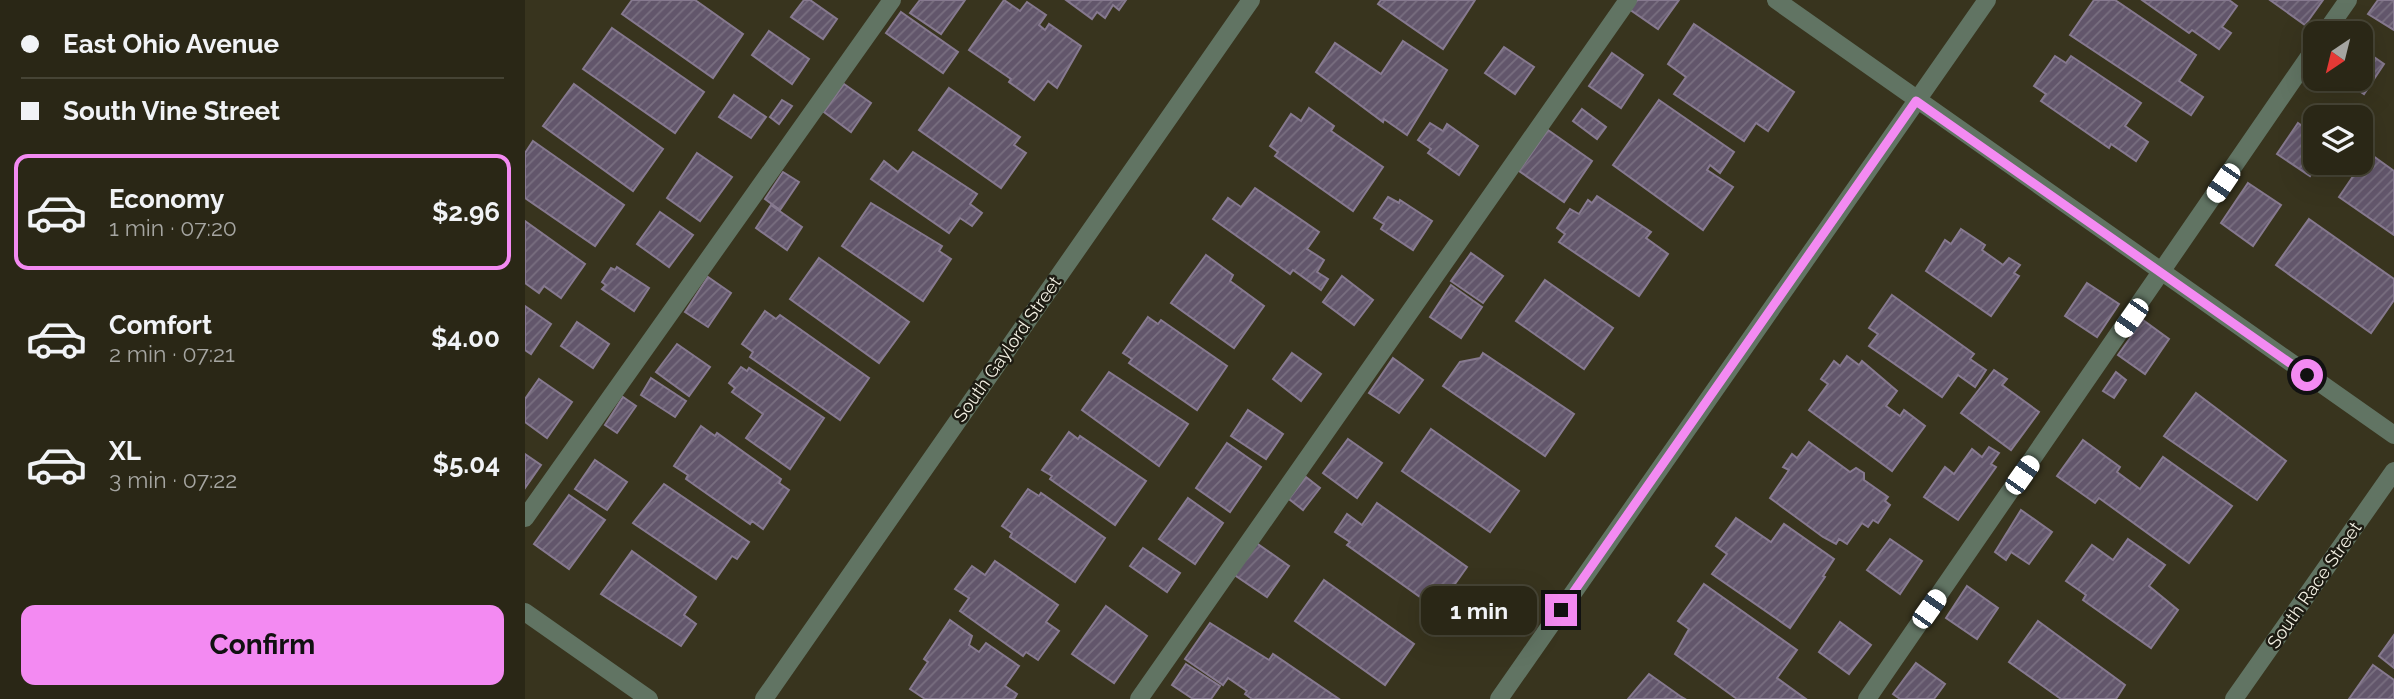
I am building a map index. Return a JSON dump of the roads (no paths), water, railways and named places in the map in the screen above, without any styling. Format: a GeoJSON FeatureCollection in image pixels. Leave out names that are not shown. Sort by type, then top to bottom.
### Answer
{"type":"FeatureCollection","features":[{"type":"Feature","properties":{"kind":"street"},"geometry":{"type":"LineString","coordinates":[[525,518],[892,0]]}},
{"type":"Feature","properties":{"kind":"street","name":"South Gaylord Street"},"geometry":{"type":"LineString","coordinates":[[764,699],[1251,0]]}},
{"type":"Feature","properties":{"kind":"street"},"geometry":{"type":"LineString","coordinates":[[1139,699],[1628,0]]}},
{"type":"Feature","properties":{"kind":"street"},"geometry":{"type":"LineString","coordinates":[[1776,0],[2394,435]]}},
{"type":"Feature","properties":{"kind":"street"},"geometry":{"type":"LineString","coordinates":[[1499,699],[1987,0]]}},
{"type":"Feature","properties":{"kind":"street"},"geometry":{"type":"LineString","coordinates":[[2333,21],[2348,0]]}},
{"type":"Feature","properties":{"kind":"street"},"geometry":{"type":"LineString","coordinates":[[1867,699],[2303,66]]}},
{"type":"Feature","properties":{"kind":"street","name":"South Race Street"},"geometry":{"type":"LineString","coordinates":[[2234,699],[2394,471]]}},
{"type":"Feature","properties":{"kind":"street"},"geometry":{"type":"LineString","coordinates":[[525,612],[649,699]]}}]}
